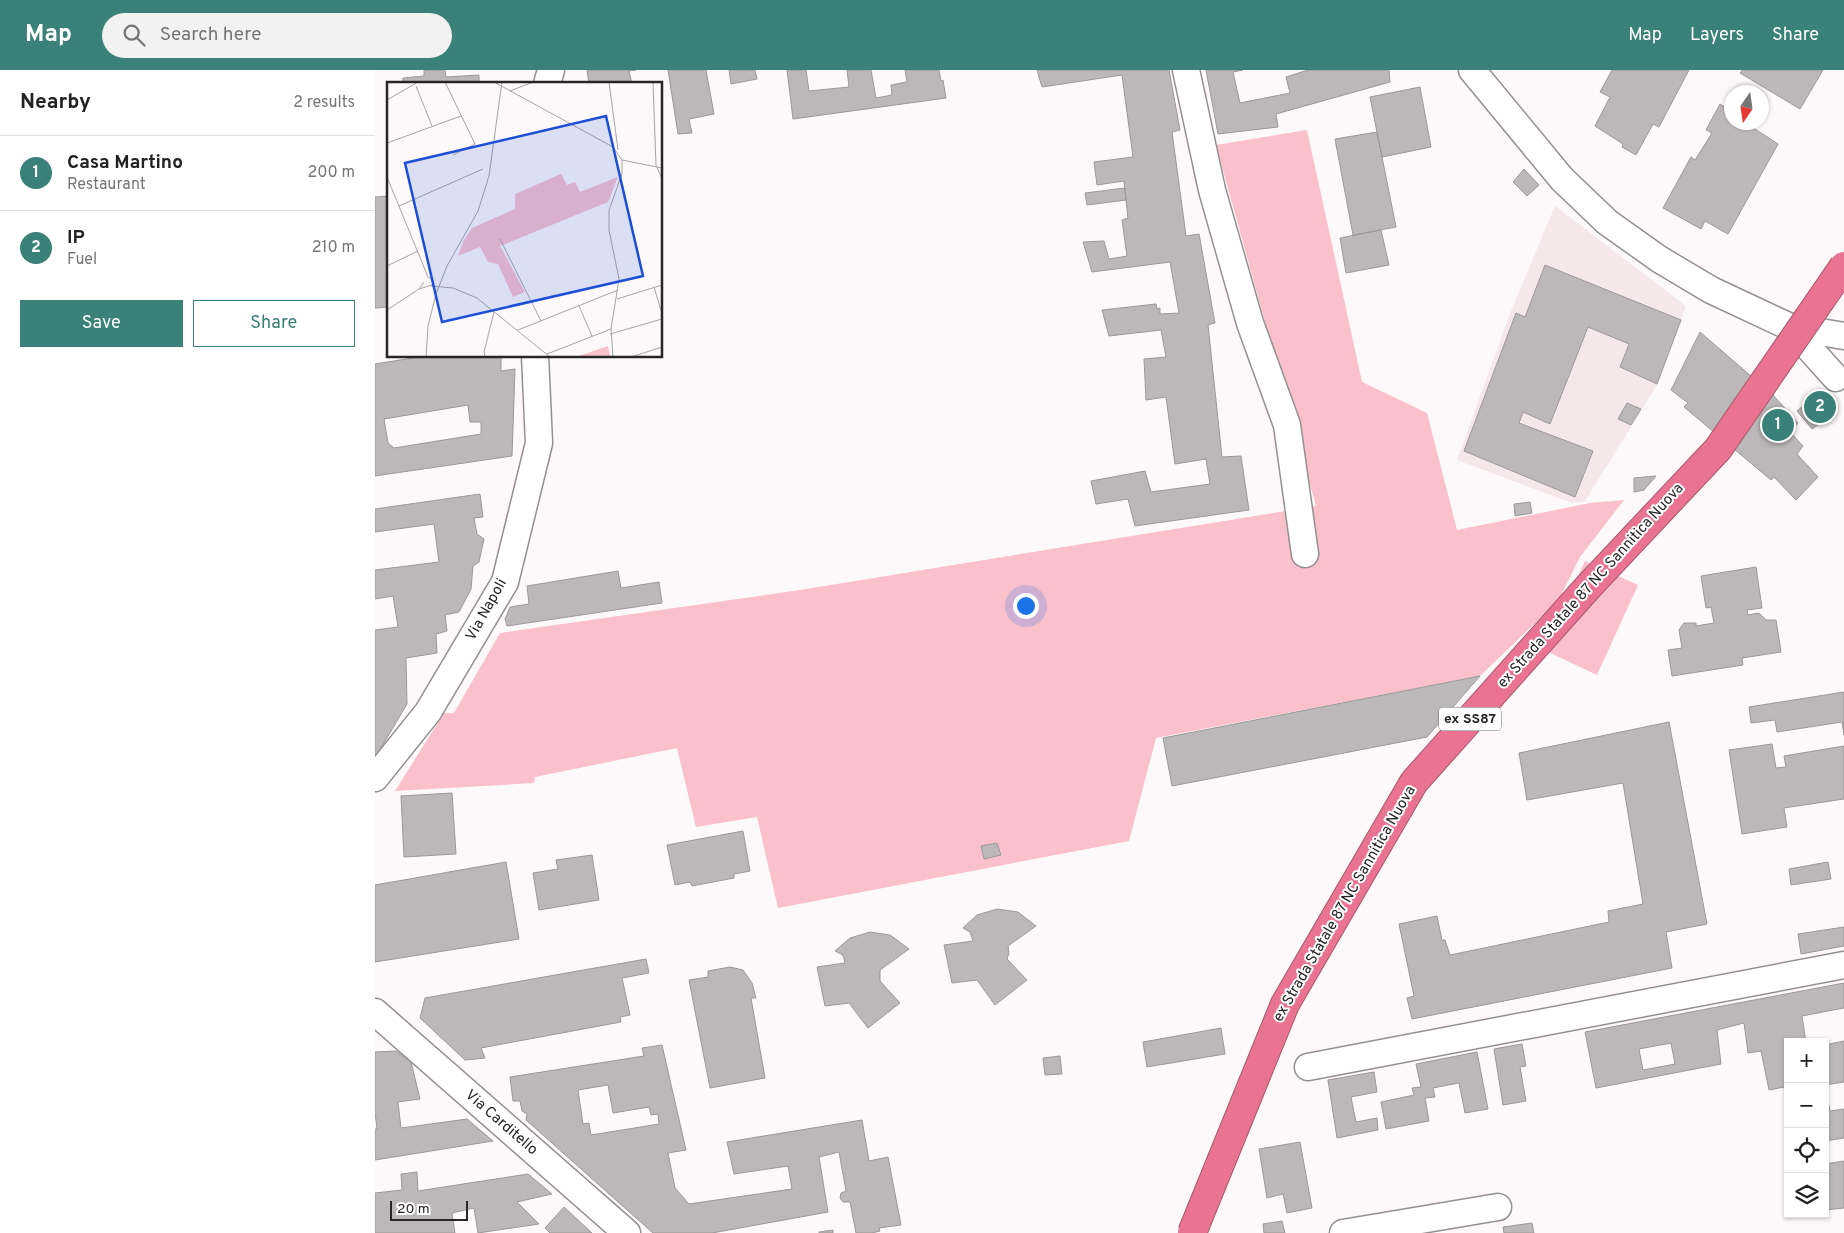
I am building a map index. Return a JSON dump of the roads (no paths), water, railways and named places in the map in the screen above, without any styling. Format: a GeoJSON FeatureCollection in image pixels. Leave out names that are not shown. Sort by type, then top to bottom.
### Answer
{"type":"FeatureCollection","features":[{"type":"Feature","properties":{"kind":"highway","name":"ex Strada Statale 87 NC Sannitica Nuova"},"geometry":{"type":"LineString","coordinates":[[1192,1233],[1285,1004],[1414,782],[1589,586],[1718,448],[1844,266]]}},
{"type":"Feature","properties":{"kind":"street"},"geometry":{"type":"LineString","coordinates":[[1186,70],[1212,190],[1247,314],[1287,426],[1305,554]]}},
{"type":"Feature","properties":{"kind":"street"},"geometry":{"type":"LineString","coordinates":[[1473,70],[1561,179],[1607,222],[1659,259],[1711,290],[1790,327],[1844,336]]}},
{"type":"Feature","properties":{"kind":"street"},"geometry":{"type":"LineString","coordinates":[[1790,327],[1840,385]]}},
{"type":"Feature","properties":{"kind":"street"},"geometry":{"type":"LineString","coordinates":[[1840,385],[1836,362],[1844,346]]}},
{"type":"Feature","properties":{"kind":"street","name":"Via Napoli"},"geometry":{"type":"LineString","coordinates":[[375,778],[428,712],[505,582],[539,443],[535,358]]}},
{"type":"Feature","properties":{"kind":"street"},"geometry":{"type":"LineString","coordinates":[[1309,1067],[1844,965]]}},
{"type":"Feature","properties":{"kind":"street","name":"Via Carditello"},"geometry":{"type":"LineString","coordinates":[[375,1012],[627,1233]]}},
{"type":"Feature","properties":{"kind":"street"},"geometry":{"type":"LineString","coordinates":[[1343,1233],[1498,1207]]}},
{"type":"Feature","properties":{"kind":"place","name":"IP"},"geometry":{"type":"Point","coordinates":[1820,407]}},
{"type":"Feature","properties":{"kind":"place","name":"Casa Martino"},"geometry":{"type":"Point","coordinates":[1778,425]}}]}
